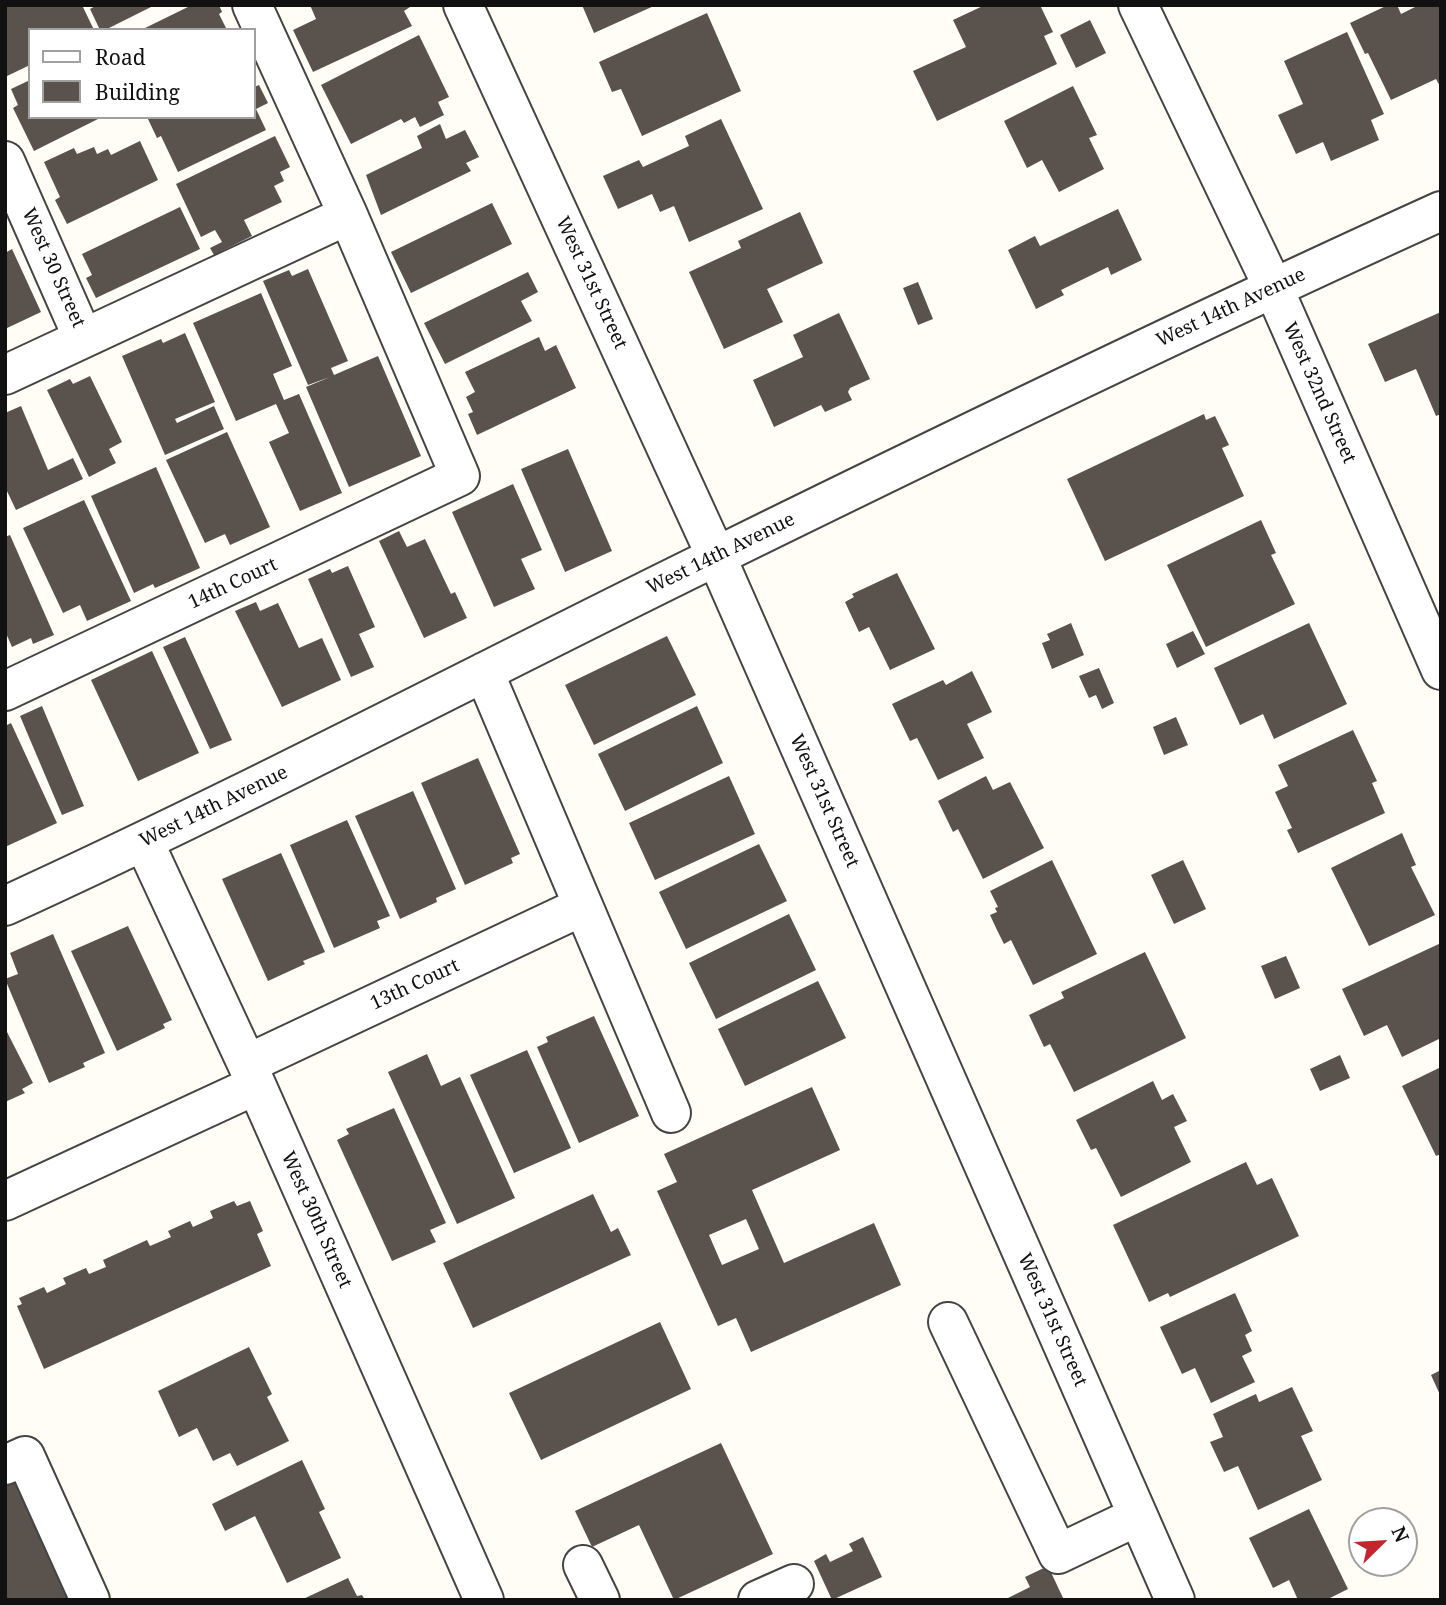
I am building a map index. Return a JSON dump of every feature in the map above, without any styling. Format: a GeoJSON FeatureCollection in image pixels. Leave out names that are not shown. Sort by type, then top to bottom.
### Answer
{"type":"FeatureCollection","features":[{"type":"Feature","properties":{"kind":"street"},"geometry":{"type":"LineString","coordinates":[[5,374],[348,215],[252,5]]}},
{"type":"Feature","properties":{"kind":"street","name":"West 31st Street"},"geometry":{"type":"LineString","coordinates":[[463,5],[716,556],[1175,1600]]}},
{"type":"Feature","properties":{"kind":"street","name":"West 32nd Street"},"geometry":{"type":"LineString","coordinates":[[1138,5],[1273,287],[1441,670]]}},
{"type":"Feature","properties":{"kind":"street","name":"West 30 Street"},"geometry":{"type":"LineString","coordinates":[[5,161],[83,338]]}},
{"type":"Feature","properties":{"kind":"street","name":"West 14th Avenue"},"geometry":{"type":"LineString","coordinates":[[5,906],[144,842],[716,556],[1273,287],[1441,211]]}},
{"type":"Feature","properties":{"kind":"street","name":"14th Court"},"geometry":{"type":"LineString","coordinates":[[5,691],[460,476],[348,215]]}},
{"type":"Feature","properties":{"kind":"street"},"geometry":{"type":"LineString","coordinates":[[484,673],[671,1113]]}},
{"type":"Feature","properties":{"kind":"street","name":"West 30th Street"},"geometry":{"type":"LineString","coordinates":[[144,842],[252,1074],[484,1600]]}},
{"type":"Feature","properties":{"kind":"street","name":"13th Court"},"geometry":{"type":"LineString","coordinates":[[5,1200],[583,906]]}},
{"type":"Feature","properties":{"kind":"street"},"geometry":{"type":"LineString","coordinates":[[948,1322],[1058,1554],[1138,1516]]}},
{"type":"Feature","properties":{"kind":"street"},"geometry":{"type":"LineString","coordinates":[[5,1465],[25,1457],[90,1600]]}},
{"type":"Feature","properties":{"kind":"street"},"geometry":{"type":"LineString","coordinates":[[583,1566],[600,1600]]}},
{"type":"Feature","properties":{"kind":"street"},"geometry":{"type":"LineString","coordinates":[[758,1600],[794,1584]]}},
{"type":"Feature","properties":{"kind":"building"},"geometry":{"type":"Polygon","coordinates":[[[5,5],[82,5],[93,28],[28,28],[28,66],[5,77],[5,5]]]}},
{"type":"Feature","properties":{"kind":"building"},"geometry":{"type":"Polygon","coordinates":[[[97,5],[155,5],[109,28],[99,28],[90,9],[97,5]]]}},
{"type":"Feature","properties":{"kind":"building"},"geometry":{"type":"Polygon","coordinates":[[[192,5],[219,5],[222,12],[219,14],[226,28],[145,28],[192,5]]]}},
{"type":"Feature","properties":{"kind":"building"},"geometry":{"type":"Polygon","coordinates":[[[310,5],[409,5],[404,11],[412,26],[313,72],[293,30],[316,19],[310,5]]]}},
{"type":"Feature","properties":{"kind":"building"},"geometry":{"type":"Polygon","coordinates":[[[582,5],[656,5],[594,33],[582,5]]]}},
{"type":"Feature","properties":{"kind":"building"},"geometry":{"type":"Polygon","coordinates":[[[985,5],[1040,5],[1053,32],[1044,36],[1057,64],[937,121],[913,71],[966,47],[953,20],[985,5]]]}},
{"type":"Feature","properties":{"kind":"building"},"geometry":{"type":"Polygon","coordinates":[[[1388,5],[1397,5],[1401,14],[1419,5],[1441,5],[1441,88],[1436,79],[1391,100],[1350,23],[1388,5]]]}},
{"type":"Feature","properties":{"kind":"building"},"geometry":{"type":"Polygon","coordinates":[[[707,13],[741,91],[642,136],[621,89],[612,92],[599,62],[707,13]]]}},
{"type":"Feature","properties":{"kind":"building"},"geometry":{"type":"Polygon","coordinates":[[[1090,20],[1106,53],[1076,68],[1060,35],[1090,20]]]}},
{"type":"Feature","properties":{"kind":"building"},"geometry":{"type":"Polygon","coordinates":[[[1347,32],[1384,114],[1371,120],[1379,140],[1331,161],[1323,142],[1296,154],[1278,115],[1303,104],[1284,61],[1347,32]]]}},
{"type":"Feature","properties":{"kind":"building"},"geometry":{"type":"Polygon","coordinates":[[[419,35],[449,97],[438,102],[444,115],[420,127],[415,117],[404,123],[401,119],[351,144],[321,85],[419,35]]]}},
{"type":"Feature","properties":{"kind":"building"},"geometry":{"type":"Polygon","coordinates":[[[28,81],[28,119],[98,119],[34,151],[13,108],[18,105],[11,89],[28,81]]]}},
{"type":"Feature","properties":{"kind":"building"},"geometry":{"type":"Polygon","coordinates":[[[259,85],[268,103],[256,109],[256,86],[259,85]]]}},
{"type":"Feature","properties":{"kind":"building"},"geometry":{"type":"Polygon","coordinates":[[[1073,86],[1097,135],[1089,138],[1104,169],[1059,192],[1042,160],[1027,168],[1004,121],[1073,86]]]}},
{"type":"Feature","properties":{"kind":"building"},"geometry":{"type":"Polygon","coordinates":[[[256,109],[266,130],[178,172],[161,136],[157,138],[148,119],[256,119],[256,109]]]}},
{"type":"Feature","properties":{"kind":"building"},"geometry":{"type":"Polygon","coordinates":[[[721,119],[763,209],[689,242],[674,206],[660,212],[652,194],[618,209],[603,176],[639,160],[643,167],[689,146],[685,136],[721,119]]]}},
{"type":"Feature","properties":{"kind":"building"},"geometry":{"type":"Polygon","coordinates":[[[440,124],[446,139],[465,130],[479,157],[466,163],[471,171],[381,215],[366,175],[422,148],[417,136],[440,124]]]}},
{"type":"Feature","properties":{"kind":"building"},"geometry":{"type":"Polygon","coordinates":[[[275,136],[290,167],[280,172],[284,181],[274,186],[282,202],[244,220],[252,236],[214,255],[210,248],[222,242],[215,230],[201,237],[176,184],[275,136]]]}},
{"type":"Feature","properties":{"kind":"building"},"geometry":{"type":"Polygon","coordinates":[[[140,141],[158,180],[67,224],[55,200],[60,197],[44,162],[74,148],[77,154],[94,147],[97,154],[108,149],[111,155],[140,141]]]}},
{"type":"Feature","properties":{"kind":"building"},"geometry":{"type":"Polygon","coordinates":[[[492,203],[512,244],[411,293],[391,252],[492,203]]]}},
{"type":"Feature","properties":{"kind":"building"},"geometry":{"type":"Polygon","coordinates":[[[180,207],[200,249],[96,298],[86,278],[92,275],[82,254],[180,207]]]}},
{"type":"Feature","properties":{"kind":"building"},"geometry":{"type":"Polygon","coordinates":[[[1118,209],[1142,260],[1111,275],[1108,267],[1061,290],[1064,295],[1036,309],[1008,250],[1035,236],[1040,246],[1118,209]]]}},
{"type":"Feature","properties":{"kind":"building"},"geometry":{"type":"Polygon","coordinates":[[[800,212],[823,263],[767,289],[783,322],[724,349],[689,272],[741,248],[738,241],[800,212]]]}},
{"type":"Feature","properties":{"kind":"building"},"geometry":{"type":"Polygon","coordinates":[[[12,249],[41,312],[5,329],[5,253],[12,249]]]}},
{"type":"Feature","properties":{"kind":"building"},"geometry":{"type":"Polygon","coordinates":[[[308,269],[348,361],[331,368],[334,375],[378,356],[421,456],[349,487],[306,387],[330,377],[308,385],[263,281],[289,270],[292,276],[308,269]]]}},
{"type":"Feature","properties":{"kind":"building"},"geometry":{"type":"Polygon","coordinates":[[[528,272],[538,292],[521,301],[532,321],[445,364],[424,323],[528,272]]]}},
{"type":"Feature","properties":{"kind":"building"},"geometry":{"type":"Polygon","coordinates":[[[918,282],[933,319],[918,325],[903,288],[918,282]]]}},
{"type":"Feature","properties":{"kind":"building"},"geometry":{"type":"Polygon","coordinates":[[[261,293],[292,366],[273,374],[284,400],[299,394],[342,493],[300,511],[269,442],[289,433],[276,404],[236,421],[193,323],[261,293]]]}},
{"type":"Feature","properties":{"kind":"building"},"geometry":{"type":"Polygon","coordinates":[[[1441,312],[1441,414],[1436,416],[1416,369],[1385,382],[1368,344],[1441,312]]]}},
{"type":"Feature","properties":{"kind":"building"},"geometry":{"type":"Polygon","coordinates":[[[839,313],[870,379],[850,388],[848,392],[852,400],[825,412],[821,405],[774,427],[753,380],[803,357],[793,335],[839,313]]]}},
{"type":"Feature","properties":{"kind":"building"},"geometry":{"type":"Polygon","coordinates":[[[185,333],[215,402],[175,419],[177,423],[214,406],[224,429],[165,455],[122,356],[161,339],[163,343],[185,333]]]}},
{"type":"Feature","properties":{"kind":"building"},"geometry":{"type":"Polygon","coordinates":[[[539,337],[545,351],[556,345],[576,388],[477,435],[468,414],[473,412],[466,397],[475,392],[465,372],[539,337]]]}},
{"type":"Feature","properties":{"kind":"building"},"geometry":{"type":"Polygon","coordinates":[[[90,376],[122,442],[109,449],[116,463],[89,477],[47,390],[70,379],[73,384],[90,376]]]}},
{"type":"Feature","properties":{"kind":"building"},"geometry":{"type":"Polygon","coordinates":[[[21,406],[48,470],[73,458],[83,479],[16,510],[5,487],[5,413],[21,406]]]}},
{"type":"Feature","properties":{"kind":"building"},"geometry":{"type":"Polygon","coordinates":[[[1204,414],[1206,420],[1215,416],[1229,445],[1222,448],[1244,496],[1105,561],[1067,479],[1204,414]]]}},
{"type":"Feature","properties":{"kind":"building"},"geometry":{"type":"Polygon","coordinates":[[[227,432],[270,527],[230,545],[225,534],[205,543],[166,460],[227,432]]]}},
{"type":"Feature","properties":{"kind":"building"},"geometry":{"type":"Polygon","coordinates":[[[568,449],[612,551],[565,572],[521,469],[568,449]]]}},
{"type":"Feature","properties":{"kind":"building"},"geometry":{"type":"Polygon","coordinates":[[[156,467],[200,568],[155,588],[153,584],[134,593],[91,496],[156,467]]]}},
{"type":"Feature","properties":{"kind":"building"},"geometry":{"type":"Polygon","coordinates":[[[513,484],[542,550],[521,559],[535,589],[494,607],[452,512],[513,484]]]}},
{"type":"Feature","properties":{"kind":"building"},"geometry":{"type":"Polygon","coordinates":[[[84,500],[131,601],[87,621],[80,605],[63,613],[23,528],[84,500]]]}},
{"type":"Feature","properties":{"kind":"building"},"geometry":{"type":"Polygon","coordinates":[[[1261,520],[1276,553],[1271,555],[1295,604],[1206,647],[1167,565],[1261,520]]]}},
{"type":"Feature","properties":{"kind":"building"},"geometry":{"type":"Polygon","coordinates":[[[399,531],[407,547],[425,539],[451,594],[455,592],[467,618],[424,638],[379,541],[399,531]]]}},
{"type":"Feature","properties":{"kind":"building"},"geometry":{"type":"Polygon","coordinates":[[[10,535],[54,635],[33,644],[31,638],[12,647],[5,631],[5,537],[10,535]]]}},
{"type":"Feature","properties":{"kind":"building"},"geometry":{"type":"Polygon","coordinates":[[[348,566],[375,627],[359,634],[374,667],[351,677],[308,579],[330,569],[332,573],[348,566]]]}},
{"type":"Feature","properties":{"kind":"building"},"geometry":{"type":"Polygon","coordinates":[[[897,573],[935,649],[890,670],[869,627],[859,632],[845,602],[854,597],[852,594],[897,573]]]}},
{"type":"Feature","properties":{"kind":"building"},"geometry":{"type":"Polygon","coordinates":[[[256,602],[260,611],[278,603],[299,648],[322,638],[341,680],[282,707],[235,611],[256,602]]]}},
{"type":"Feature","properties":{"kind":"building"},"geometry":{"type":"Polygon","coordinates":[[[1071,623],[1084,655],[1052,669],[1042,643],[1050,640],[1047,634],[1071,623]]]}},
{"type":"Feature","properties":{"kind":"building"},"geometry":{"type":"Polygon","coordinates":[[[1309,623],[1347,704],[1274,739],[1263,714],[1240,725],[1214,668],[1309,623]]]}},
{"type":"Feature","properties":{"kind":"building"},"geometry":{"type":"Polygon","coordinates":[[[1193,631],[1205,654],[1177,668],[1166,644],[1193,631]]]}},
{"type":"Feature","properties":{"kind":"building"},"geometry":{"type":"Polygon","coordinates":[[[667,636],[696,695],[594,745],[565,685],[667,636]]]}},
{"type":"Feature","properties":{"kind":"building"},"geometry":{"type":"Polygon","coordinates":[[[185,637],[232,740],[210,749],[163,647],[185,637]]]}},
{"type":"Feature","properties":{"kind":"building"},"geometry":{"type":"Polygon","coordinates":[[[152,651],[199,753],[138,781],[91,680],[152,651]]]}},
{"type":"Feature","properties":{"kind":"building"},"geometry":{"type":"Polygon","coordinates":[[[1099,668],[1114,703],[1102,709],[1096,695],[1089,698],[1079,676],[1099,668]]]}},
{"type":"Feature","properties":{"kind":"building"},"geometry":{"type":"Polygon","coordinates":[[[972,671],[992,712],[967,724],[984,758],[938,780],[917,738],[910,741],[892,704],[943,680],[946,685],[972,671]]]}},
{"type":"Feature","properties":{"kind":"building"},"geometry":{"type":"Polygon","coordinates":[[[42,706],[84,806],[62,815],[20,716],[42,706]]]}},
{"type":"Feature","properties":{"kind":"building"},"geometry":{"type":"Polygon","coordinates":[[[697,706],[723,763],[625,811],[598,754],[697,706]]]}},
{"type":"Feature","properties":{"kind":"building"},"geometry":{"type":"Polygon","coordinates":[[[1176,717],[1188,745],[1164,755],[1153,727],[1176,717]]]}},
{"type":"Feature","properties":{"kind":"building"},"geometry":{"type":"Polygon","coordinates":[[[11,723],[57,823],[5,847],[5,726],[11,723]]]}},
{"type":"Feature","properties":{"kind":"building"},"geometry":{"type":"Polygon","coordinates":[[[1353,730],[1377,781],[1372,783],[1385,813],[1298,853],[1287,830],[1292,828],[1275,792],[1288,786],[1278,765],[1353,730]]]}},
{"type":"Feature","properties":{"kind":"building"},"geometry":{"type":"Polygon","coordinates":[[[478,758],[520,854],[511,858],[513,863],[465,885],[421,783],[478,758]]]}},
{"type":"Feature","properties":{"kind":"building"},"geometry":{"type":"Polygon","coordinates":[[[729,776],[755,834],[655,880],[629,823],[729,776]]]}},
{"type":"Feature","properties":{"kind":"building"},"geometry":{"type":"Polygon","coordinates":[[[986,776],[993,790],[1010,782],[1044,848],[983,879],[958,829],[953,832],[938,801],[986,776]]]}},
{"type":"Feature","properties":{"kind":"building"},"geometry":{"type":"Polygon","coordinates":[[[413,791],[456,889],[436,898],[437,902],[400,919],[355,816],[413,791]]]}},
{"type":"Feature","properties":{"kind":"building"},"geometry":{"type":"Polygon","coordinates":[[[347,820],[390,916],[377,921],[380,928],[334,948],[290,845],[347,820]]]}},
{"type":"Feature","properties":{"kind":"building"},"geometry":{"type":"Polygon","coordinates":[[[1402,833],[1416,865],[1411,867],[1435,915],[1369,946],[1331,868],[1402,833]]]}},
{"type":"Feature","properties":{"kind":"building"},"geometry":{"type":"Polygon","coordinates":[[[759,844],[787,901],[686,949],[659,892],[759,844]]]}},
{"type":"Feature","properties":{"kind":"building"},"geometry":{"type":"Polygon","coordinates":[[[281,853],[325,952],[268,981],[222,879],[281,853]]]}},
{"type":"Feature","properties":{"kind":"building"},"geometry":{"type":"Polygon","coordinates":[[[1052,860],[1097,954],[1033,985],[1011,940],[1004,944],[990,915],[997,912],[995,908],[998,907],[990,891],[1052,860]]]}},
{"type":"Feature","properties":{"kind":"building"},"geometry":{"type":"Polygon","coordinates":[[[1183,860],[1206,909],[1174,924],[1151,875],[1183,860]]]}},
{"type":"Feature","properties":{"kind":"building"},"geometry":{"type":"Polygon","coordinates":[[[789,914],[816,970],[716,1019],[689,963],[789,914]]]}},
{"type":"Feature","properties":{"kind":"building"},"geometry":{"type":"Polygon","coordinates":[[[128,926],[172,1020],[163,1024],[165,1028],[117,1051],[71,951],[128,926]]]}},
{"type":"Feature","properties":{"kind":"building"},"geometry":{"type":"Polygon","coordinates":[[[53,934],[105,1053],[83,1063],[85,1067],[49,1083],[5,979],[18,974],[10,953],[53,934]]]}},
{"type":"Feature","properties":{"kind":"building"},"geometry":{"type":"Polygon","coordinates":[[[1441,943],[1441,1038],[1402,1057],[1387,1025],[1364,1036],[1342,989],[1441,943]]]}},
{"type":"Feature","properties":{"kind":"building"},"geometry":{"type":"Polygon","coordinates":[[[1145,952],[1186,1038],[1074,1092],[1050,1044],[1044,1047],[1029,1015],[1064,998],[1061,992],[1145,952]]]}},
{"type":"Feature","properties":{"kind":"building"},"geometry":{"type":"Polygon","coordinates":[[[1286,956],[1300,988],[1275,999],[1261,966],[1286,956]]]}},
{"type":"Feature","properties":{"kind":"building"},"geometry":{"type":"Polygon","coordinates":[[[818,981],[846,1038],[745,1086],[718,1029],[818,981]]]}},
{"type":"Feature","properties":{"kind":"building"},"geometry":{"type":"Polygon","coordinates":[[[594,1016],[639,1116],[579,1143],[537,1047],[548,1042],[546,1037],[594,1016]]]}},
{"type":"Feature","properties":{"kind":"building"},"geometry":{"type":"Polygon","coordinates":[[[5,1028],[33,1083],[22,1089],[25,1093],[5,1102],[5,1028]]]}},
{"type":"Feature","properties":{"kind":"building"},"geometry":{"type":"Polygon","coordinates":[[[527,1050],[571,1148],[514,1173],[470,1075],[527,1050]]]}},
{"type":"Feature","properties":{"kind":"building"},"geometry":{"type":"Polygon","coordinates":[[[427,1054],[441,1086],[460,1077],[515,1198],[457,1224],[388,1072],[427,1054]]]}},
{"type":"Feature","properties":{"kind":"building"},"geometry":{"type":"Polygon","coordinates":[[[1340,1055],[1350,1078],[1320,1091],[1310,1069],[1340,1055]]]}},
{"type":"Feature","properties":{"kind":"building"},"geometry":{"type":"Polygon","coordinates":[[[1441,1067],[1441,1154],[1436,1156],[1402,1086],[1441,1067]]]}},
{"type":"Feature","properties":{"kind":"building"},"geometry":{"type":"Polygon","coordinates":[[[1153,1081],[1162,1100],[1173,1094],[1187,1121],[1174,1127],[1191,1162],[1121,1197],[1096,1148],[1091,1150],[1076,1120],[1153,1081]]]}},
{"type":"Feature","properties":{"kind":"building"},"geometry":{"type":"Polygon","coordinates":[[[812,1087],[840,1150],[752,1190],[784,1263],[874,1223],[901,1285],[751,1352],[736,1318],[718,1326],[657,1191],[677,1182],[664,1154],[812,1087]],[[746,1219],[709,1235],[722,1265],[759,1249],[746,1219]]]}},
{"type":"Feature","properties":{"kind":"building"},"geometry":{"type":"Polygon","coordinates":[[[394,1108],[446,1223],[430,1230],[436,1242],[392,1261],[337,1140],[349,1134],[346,1129],[394,1108]]]}},
{"type":"Feature","properties":{"kind":"building"},"geometry":{"type":"Polygon","coordinates":[[[1246,1162],[1257,1185],[1272,1178],[1299,1236],[1170,1297],[1168,1293],[1149,1302],[1113,1225],[1246,1162]]]}},
{"type":"Feature","properties":{"kind":"building"},"geometry":{"type":"Polygon","coordinates":[[[593,1194],[611,1232],[618,1228],[631,1255],[473,1328],[443,1263],[593,1194]]]}},
{"type":"Feature","properties":{"kind":"building"},"geometry":{"type":"Polygon","coordinates":[[[234,1201],[237,1206],[250,1201],[263,1231],[257,1234],[271,1266],[44,1369],[17,1306],[22,1304],[19,1298],[44,1287],[47,1293],[66,1284],[63,1278],[86,1268],[89,1274],[106,1267],[103,1260],[147,1240],[150,1246],[171,1237],[168,1231],[190,1221],[193,1227],[213,1218],[210,1211],[234,1201]]]}},
{"type":"Feature","properties":{"kind":"building"},"geometry":{"type":"Polygon","coordinates":[[[1235,1293],[1252,1331],[1245,1335],[1252,1351],[1242,1356],[1255,1382],[1211,1403],[1195,1368],[1182,1374],[1160,1327],[1235,1293]]]}},
{"type":"Feature","properties":{"kind":"building"},"geometry":{"type":"Polygon","coordinates":[[[660,1322],[691,1389],[541,1460],[509,1393],[660,1322]]]}},
{"type":"Feature","properties":{"kind":"building"},"geometry":{"type":"Polygon","coordinates":[[[249,1347],[272,1394],[267,1397],[289,1441],[237,1466],[230,1453],[213,1461],[197,1428],[179,1437],[158,1391],[249,1347]]]}},
{"type":"Feature","properties":{"kind":"building"},"geometry":{"type":"Polygon","coordinates":[[[1441,1370],[1441,1397],[1431,1375],[1441,1370]]]}},
{"type":"Feature","properties":{"kind":"building"},"geometry":{"type":"Polygon","coordinates":[[[1292,1387],[1313,1431],[1301,1436],[1322,1480],[1258,1510],[1238,1466],[1224,1472],[1210,1442],[1223,1437],[1213,1414],[1256,1394],[1259,1402],[1292,1387]]]}},
{"type":"Feature","properties":{"kind":"building"},"geometry":{"type":"Polygon","coordinates":[[[721,1443],[773,1554],[674,1600],[639,1525],[592,1547],[575,1511],[721,1443]]]}},
{"type":"Feature","properties":{"kind":"building"},"geometry":{"type":"Polygon","coordinates":[[[302,1460],[325,1509],[319,1512],[341,1558],[287,1583],[255,1516],[225,1531],[212,1504],[302,1460]]]}},
{"type":"Feature","properties":{"kind":"building"},"geometry":{"type":"Polygon","coordinates":[[[10,1470],[68,1600],[5,1600],[5,1472],[10,1470]]]}},
{"type":"Feature","properties":{"kind":"building"},"geometry":{"type":"Polygon","coordinates":[[[1309,1509],[1348,1589],[1326,1600],[1298,1600],[1289,1580],[1273,1588],[1249,1538],[1309,1509]]]}},
{"type":"Feature","properties":{"kind":"building"},"geometry":{"type":"Polygon","coordinates":[[[863,1537],[882,1577],[832,1600],[814,1561],[826,1554],[830,1562],[853,1551],[849,1544],[863,1537]]]}},
{"type":"Feature","properties":{"kind":"building"},"geometry":{"type":"Polygon","coordinates":[[[1048,1566],[1064,1600],[1004,1600],[1030,1587],[1025,1577],[1048,1566]]]}},
{"type":"Feature","properties":{"kind":"building"},"geometry":{"type":"Polygon","coordinates":[[[348,1578],[357,1596],[362,1595],[365,1600],[301,1600],[348,1578]]]}}]}
